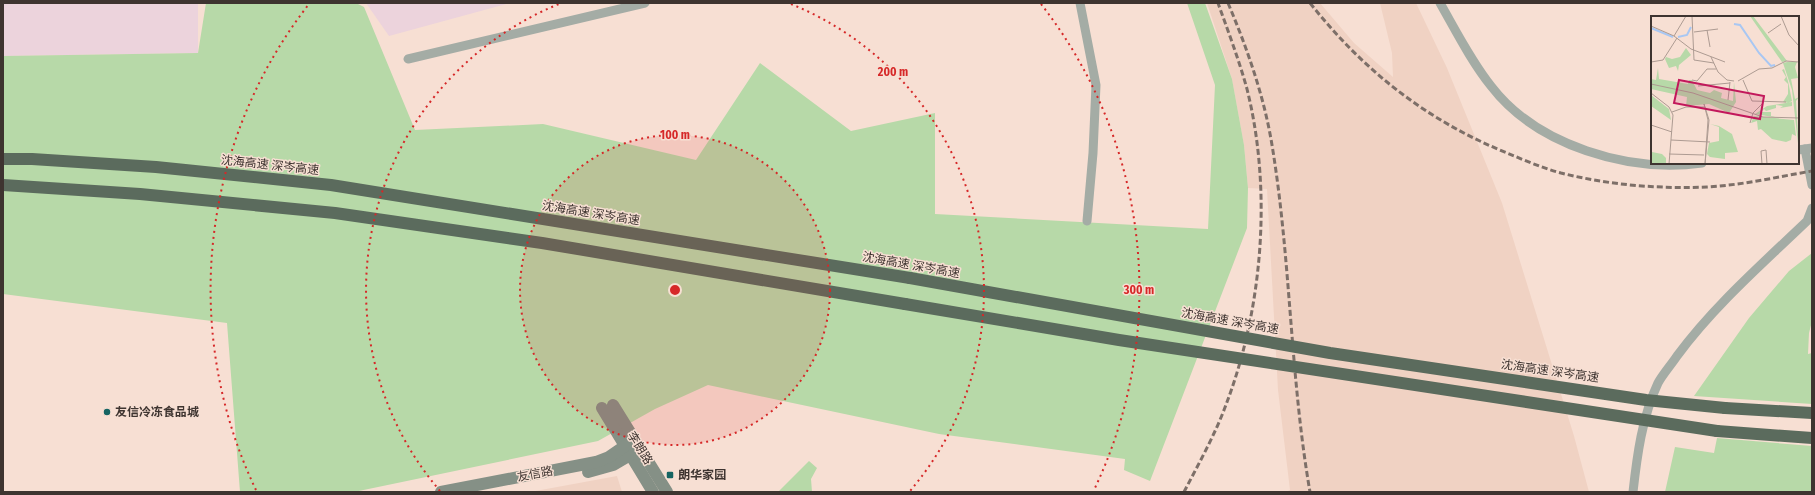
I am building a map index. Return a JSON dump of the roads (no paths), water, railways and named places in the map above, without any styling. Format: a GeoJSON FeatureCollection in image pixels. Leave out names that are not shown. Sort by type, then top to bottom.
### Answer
{"type":"FeatureCollection","features":[{"type":"Feature","properties":{"kind":"highway","name":"沈海高速 深岑高速"},"geometry":{"type":"LineString","coordinates":[[3,159],[32,159],[156,167],[331,185],[910,278],[1330,353],[1646,400],[1725,408],[1812,412]]}},
{"type":"Feature","properties":{"kind":"highway"},"geometry":{"type":"LineString","coordinates":[[3,186],[140,194],[335,213],[542,243],[1134,343],[1717,431],[1812,438]]}},
{"type":"Feature","properties":{"kind":"street"},"geometry":{"type":"LineString","coordinates":[[408,59],[644,3]]}},
{"type":"Feature","properties":{"kind":"street"},"geometry":{"type":"LineString","coordinates":[[1080,3],[1096,85],[1093,153],[1087,221]]}},
{"type":"Feature","properties":{"kind":"street"},"geometry":{"type":"LineString","coordinates":[[1440,3],[1465,47],[1491,87],[1515,112],[1544,132],[1575,147],[1618,159],[1651,164]]}},
{"type":"Feature","properties":{"kind":"street"},"geometry":{"type":"LineString","coordinates":[[1805,149],[1812,185]]}},
{"type":"Feature","properties":{"kind":"street"},"geometry":{"type":"LineString","coordinates":[[1652,164],[1695,164]]}},
{"type":"Feature","properties":{"kind":"street"},"geometry":{"type":"LineString","coordinates":[[1633,492],[1637,459],[1646,419],[1658,382],[1691,338],[1742,282],[1807,221],[1812,208]]}},
{"type":"Feature","properties":{"kind":"street","name":"李朗路"},"geometry":{"type":"LineString","coordinates":[[653,492],[628,450],[607,406],[667,492]]}},
{"type":"Feature","properties":{"kind":"street","name":"友信路"},"geometry":{"type":"LineString","coordinates":[[441,492],[596,462],[628,450]]}},
{"type":"Feature","properties":{"kind":"street","name":"友信路"},"geometry":{"type":"LineString","coordinates":[[487,492],[600,469],[613,465],[628,450]]}},
{"type":"Feature","properties":{"kind":"railway"},"geometry":{"type":"LineString","coordinates":[[1184,492],[1218,425],[1239,365],[1249,327],[1256,287],[1260,247],[1261,207],[1255,127],[1244,78],[1218,3]]}},
{"type":"Feature","properties":{"kind":"railway"},"geometry":{"type":"LineString","coordinates":[[1228,3],[1242,37],[1260,90],[1269,127],[1283,232],[1298,405],[1310,492]]}},
{"type":"Feature","properties":{"kind":"railway"},"geometry":{"type":"LineString","coordinates":[[1310,3],[1331,28],[1375,72],[1423,109],[1477,140],[1547,169],[1597,181],[1652,187],[1707,187],[1812,171]]}},
{"type":"Feature","properties":{"kind":"place","name":"友信冷冻食品城"},"geometry":{"type":"Point","coordinates":[107,412]}},
{"type":"Feature","properties":{"kind":"place","name":"朗华家园"},"geometry":{"type":"Point","coordinates":[670,475]}}]}
